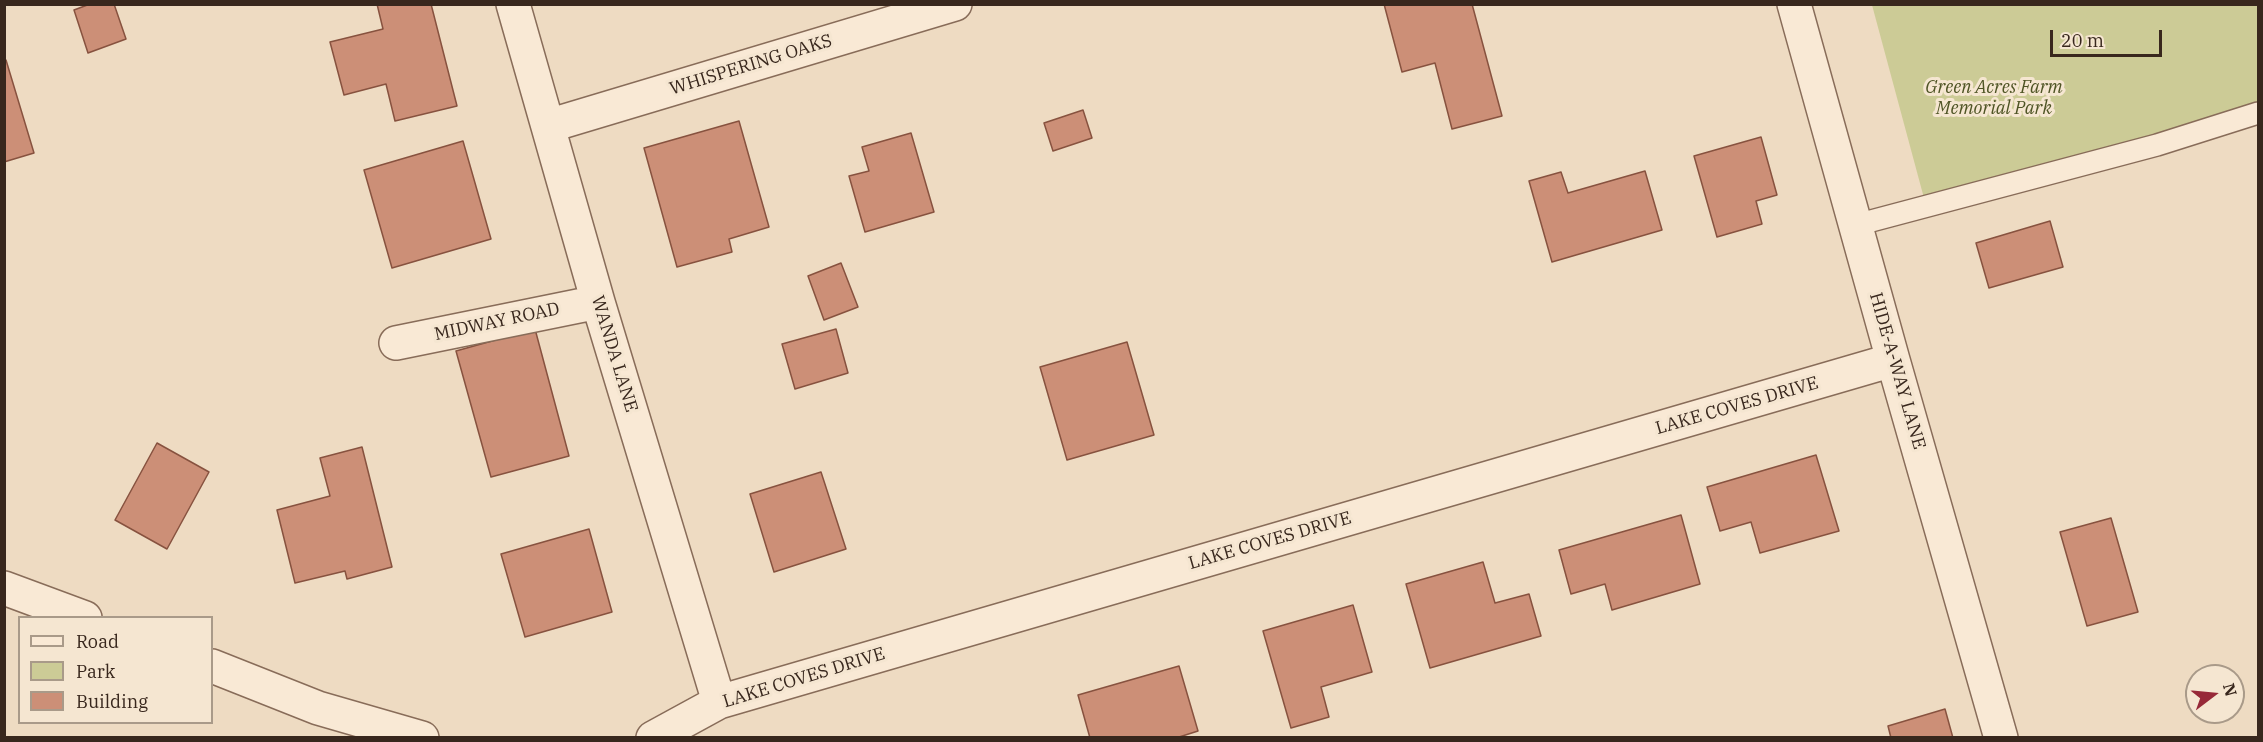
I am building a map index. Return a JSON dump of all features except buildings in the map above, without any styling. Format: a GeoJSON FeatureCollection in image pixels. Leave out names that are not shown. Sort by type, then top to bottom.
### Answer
{"type":"FeatureCollection","features":[{"type":"Feature","properties":{"kind":"street","name":"WANDA LANE"},"geometry":{"type":"LineString","coordinates":[[513,4],[598,302],[719,702]]}},
{"type":"Feature","properties":{"kind":"street","name":"WHISPERING OAKS"},"geometry":{"type":"LineString","coordinates":[[548,126],[955,4]]}},
{"type":"Feature","properties":{"kind":"street","name":"HIDE-A-WAY LANE"},"geometry":{"type":"LineString","coordinates":[[1794,4],[2001,738]]}},
{"type":"Feature","properties":{"kind":"street","name":"MIDWAY ROAD"},"geometry":{"type":"LineString","coordinates":[[396,343],[598,302]]}},
{"type":"Feature","properties":{"kind":"street","name":"LAKE COVES DRIVE"},"geometry":{"type":"LineString","coordinates":[[653,738],[719,702],[1893,360]]}},
{"type":"Feature","properties":{"kind":"street"},"geometry":{"type":"LineString","coordinates":[[4,588],[80,616]]}},
{"type":"Feature","properties":{"kind":"street"},"geometry":{"type":"LineString","coordinates":[[213,666],[318,708],[422,738]]}},
{"type":"Feature","properties":{"kind":"lane"},"geometry":{"type":"LineString","coordinates":[[1856,225],[2157,145],[2259,113]]}},
{"type":"Feature","properties":{"kind":"green space","name":"Green Acres Farm Memorial Park"},"geometry":{"type":"Polygon","coordinates":[[[1872,5],[2258,5],[2258,125],[1928,213],[1872,5]]]}}]}
